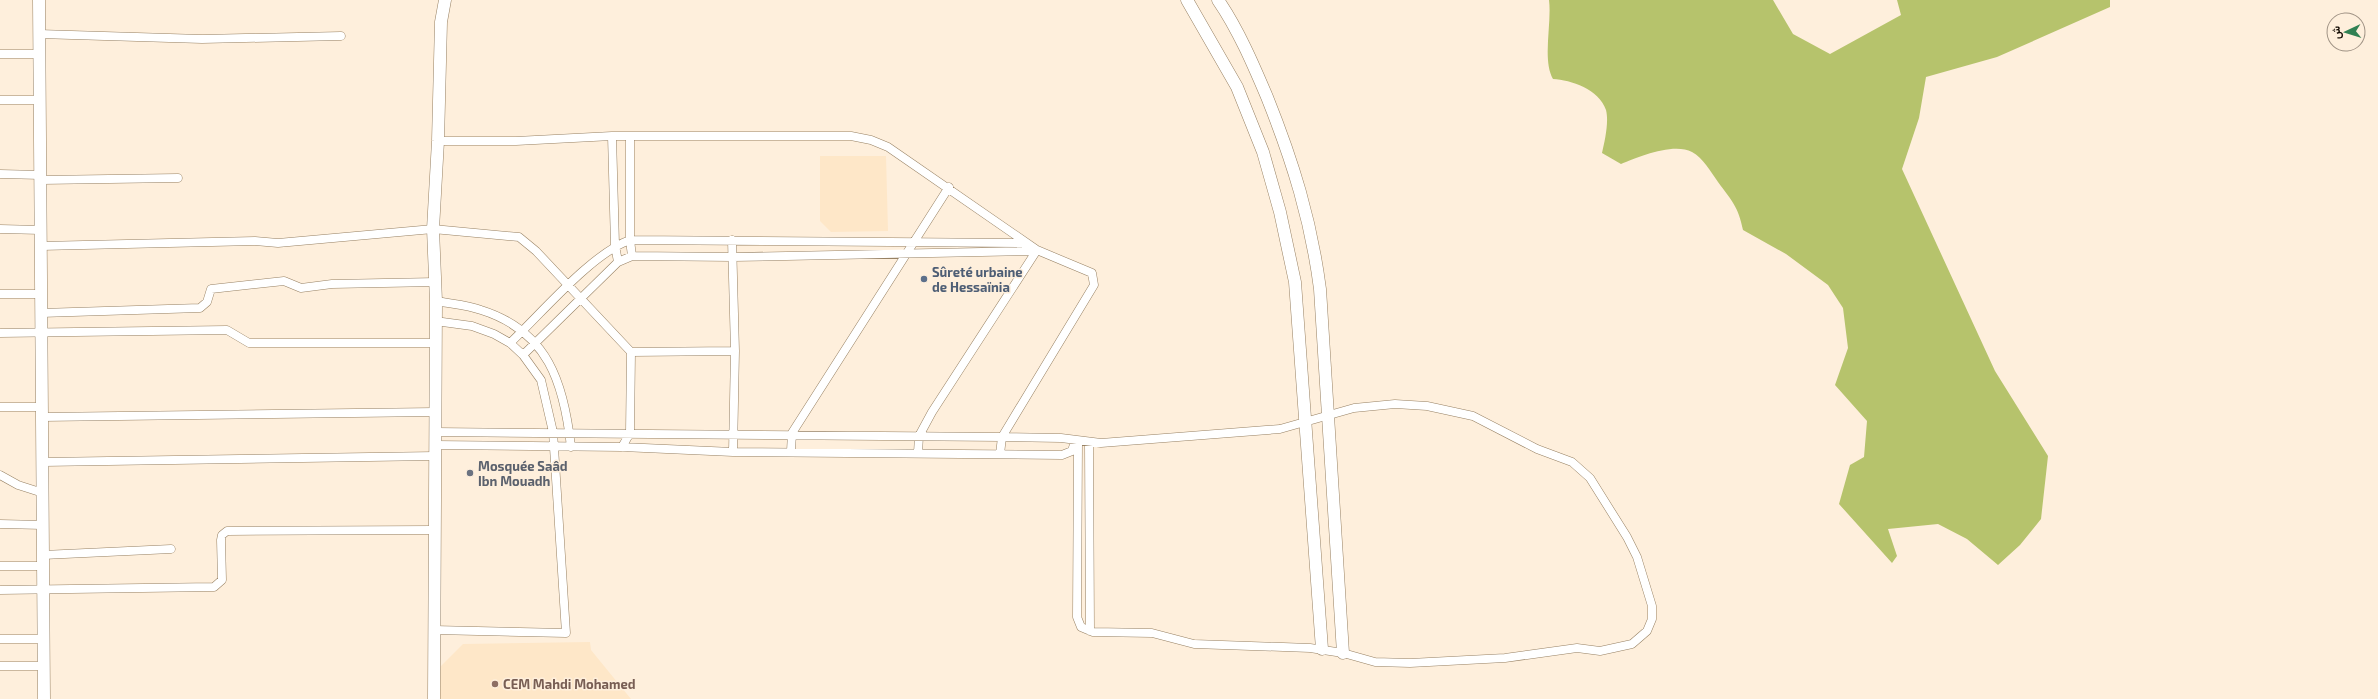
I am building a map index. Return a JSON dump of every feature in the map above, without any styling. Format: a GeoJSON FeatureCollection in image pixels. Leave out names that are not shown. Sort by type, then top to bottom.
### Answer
{"type":"FeatureCollection","features":[{"type":"Feature","properties":{"kind":"street"},"geometry":{"type":"LineString","coordinates":[[39,0],[44,699]]}},
{"type":"Feature","properties":{"kind":"street"},"geometry":{"type":"LineString","coordinates":[[434,699],[436,282],[433,229],[438,141],[441,22],[445,0]]}},
{"type":"Feature","properties":{"kind":"street"},"geometry":{"type":"LineString","coordinates":[[1187,0],[1237,87],[1265,159],[1280,212],[1294,282],[1322,649]]}},
{"type":"Feature","properties":{"kind":"street"},"geometry":{"type":"LineString","coordinates":[[1218,0],[1254,64],[1282,135],[1302,194],[1315,250],[1320,289],[1344,653]]}},
{"type":"Feature","properties":{"kind":"street"},"geometry":{"type":"LineString","coordinates":[[39,34],[202,39],[341,36]]}},
{"type":"Feature","properties":{"kind":"street"},"geometry":{"type":"LineString","coordinates":[[0,54],[40,54]]}},
{"type":"Feature","properties":{"kind":"street"},"geometry":{"type":"LineString","coordinates":[[0,100],[40,100]]}},
{"type":"Feature","properties":{"kind":"street"},"geometry":{"type":"LineString","coordinates":[[438,141],[516,141],[612,136],[852,136],[871,140],[888,147],[949,187],[1026,247]]}},
{"type":"Feature","properties":{"kind":"street"},"geometry":{"type":"LineString","coordinates":[[612,136],[615,245],[618,262]]}},
{"type":"Feature","properties":{"kind":"street"},"geometry":{"type":"LineString","coordinates":[[630,136],[630,240],[632,256]]}},
{"type":"Feature","properties":{"kind":"street"},"geometry":{"type":"LineString","coordinates":[[0,174],[41,177],[178,178]]}},
{"type":"Feature","properties":{"kind":"street"},"geometry":{"type":"LineString","coordinates":[[791,452],[792,434],[949,187]]}},
{"type":"Feature","properties":{"kind":"street"},"geometry":{"type":"LineString","coordinates":[[41,246],[255,241],[278,243],[433,229],[519,236],[631,352],[630,432],[622,447]]}},
{"type":"Feature","properties":{"kind":"street"},"geometry":{"type":"LineString","coordinates":[[0,230],[41,230]]}},
{"type":"Feature","properties":{"kind":"street"},"geometry":{"type":"LineString","coordinates":[[510,343],[568,286],[615,245],[630,240],[913,242],[1026,247],[1092,272],[1094,285],[1002,437],[1000,454]]}},
{"type":"Feature","properties":{"kind":"street"},"geometry":{"type":"LineString","coordinates":[[732,240],[735,351],[733,452]]}},
{"type":"Feature","properties":{"kind":"street"},"geometry":{"type":"LineString","coordinates":[[523,355],[618,262],[632,256],[733,258],[905,254],[1026,247]]}},
{"type":"Feature","properties":{"kind":"street"},"geometry":{"type":"LineString","coordinates":[[918,453],[919,436],[932,412],[1037,250]]}},
{"type":"Feature","properties":{"kind":"street"},"geometry":{"type":"LineString","coordinates":[[41,313],[200,308],[208,302],[210,289],[253,283],[284,281],[301,288],[308,288],[332,284],[436,282]]}},
{"type":"Feature","properties":{"kind":"street"},"geometry":{"type":"LineString","coordinates":[[0,294],[41,294]]}},
{"type":"Feature","properties":{"kind":"street"},"geometry":{"type":"LineString","coordinates":[[436,301],[480,309],[496,315],[523,330],[536,343],[556,374],[571,447]]}},
{"type":"Feature","properties":{"kind":"street"},"geometry":{"type":"LineString","coordinates":[[434,630],[566,633],[553,432],[541,380],[523,355],[510,343],[494,334],[472,326],[436,321]]}},
{"type":"Feature","properties":{"kind":"street"},"geometry":{"type":"LineString","coordinates":[[0,333],[223,330],[231,332],[249,343],[435,343]]}},
{"type":"Feature","properties":{"kind":"street"},"geometry":{"type":"LineString","coordinates":[[631,352],[735,351]]}},
{"type":"Feature","properties":{"kind":"street"},"geometry":{"type":"LineString","coordinates":[[435,432],[630,432],[1002,437],[1061,438],[1076,442],[1089,443],[1275,430],[1305,424],[1328,415],[1354,408],[1378,404],[1411,404],[1442,408],[1473,416],[1537,449],[1572,462],[1590,478],[1627,537],[1644,574],[1652,606],[1650,625],[1638,640],[1626,646],[1600,651],[1577,648],[1497,659],[1410,663],[1375,662],[1344,653],[1322,649],[1202,645],[1152,633],[1090,631],[1081,627],[1078,621],[1076,442]]}},
{"type":"Feature","properties":{"kind":"street"},"geometry":{"type":"LineString","coordinates":[[0,407],[42,412],[435,412]]}},
{"type":"Feature","properties":{"kind":"street"},"geometry":{"type":"LineString","coordinates":[[42,462],[554,447],[622,447],[733,452],[1066,454],[1072,451],[1076,442]]}},
{"type":"Feature","properties":{"kind":"street"},"geometry":{"type":"LineString","coordinates":[[1089,443],[1090,631]]}},
{"type":"Feature","properties":{"kind":"street"},"geometry":{"type":"LineString","coordinates":[[0,475],[18,485],[43,493]]}},
{"type":"Feature","properties":{"kind":"street"},"geometry":{"type":"LineString","coordinates":[[0,524],[43,524]]}},
{"type":"Feature","properties":{"kind":"street"},"geometry":{"type":"LineString","coordinates":[[1078,527],[1090,527]]}},
{"type":"Feature","properties":{"kind":"street"},"geometry":{"type":"LineString","coordinates":[[0,590],[214,587],[222,580],[221,540],[222,535],[228,531],[434,530]]}},
{"type":"Feature","properties":{"kind":"street"},"geometry":{"type":"LineString","coordinates":[[0,566],[43,560],[171,549]]}},
{"type":"Feature","properties":{"kind":"street"},"geometry":{"type":"LineString","coordinates":[[0,639],[44,639]]}},
{"type":"Feature","properties":{"kind":"street"},"geometry":{"type":"LineString","coordinates":[[0,666],[44,666]]}},
{"type":"Feature","properties":{"kind":"shaded area"},"geometry":{"type":"Polygon","coordinates":[[[820,156],[886,156],[888,231],[831,232],[820,221],[820,156]]]}},
{"type":"Feature","properties":{"kind":"shaded area","name":"CEM Mahdi Mohamed"},"geometry":{"type":"Polygon","coordinates":[[[590,642],[591,650],[631,699],[439,699],[439,668],[463,644],[590,642]]]}},
{"type":"Feature","properties":{"kind":"green space"},"geometry":{"type":"Polygon","coordinates":[[[1549,0],[1773,0],[1793,34],[1830,54],[1901,15],[1897,0],[2110,0],[2110,7],[1997,57],[1926,77],[1919,118],[1902,169],[1995,371],[2048,456],[2041,519],[2020,545],[1998,565],[1967,539],[1938,524],[1888,529],[1897,556],[1892,563],[1839,504],[1850,465],[1864,457],[1867,421],[1835,385],[1848,348],[1843,308],[1828,285],[1786,254],[1743,230],[1737,209],[1731,199],[1703,161],[1692,152],[1684,149],[1666,150],[1646,154],[1621,164],[1602,153],[1607,125],[1607,115],[1602,103],[1597,96],[1584,87],[1568,81],[1553,79],[1550,71],[1548,62],[1549,0]]]}},
{"type":"Feature","properties":{"kind":"place","name":"Sûreté urbaine de Hessaïnia"},"geometry":{"type":"Point","coordinates":[924,279]}},
{"type":"Feature","properties":{"kind":"place","name":"Mosquée Saâd Ibn Mouadh"},"geometry":{"type":"Point","coordinates":[470,473]}},
{"type":"Feature","properties":{"kind":"place","name":"CEM Mahdi Mohamed"},"geometry":{"type":"Point","coordinates":[495,684]}}]}
